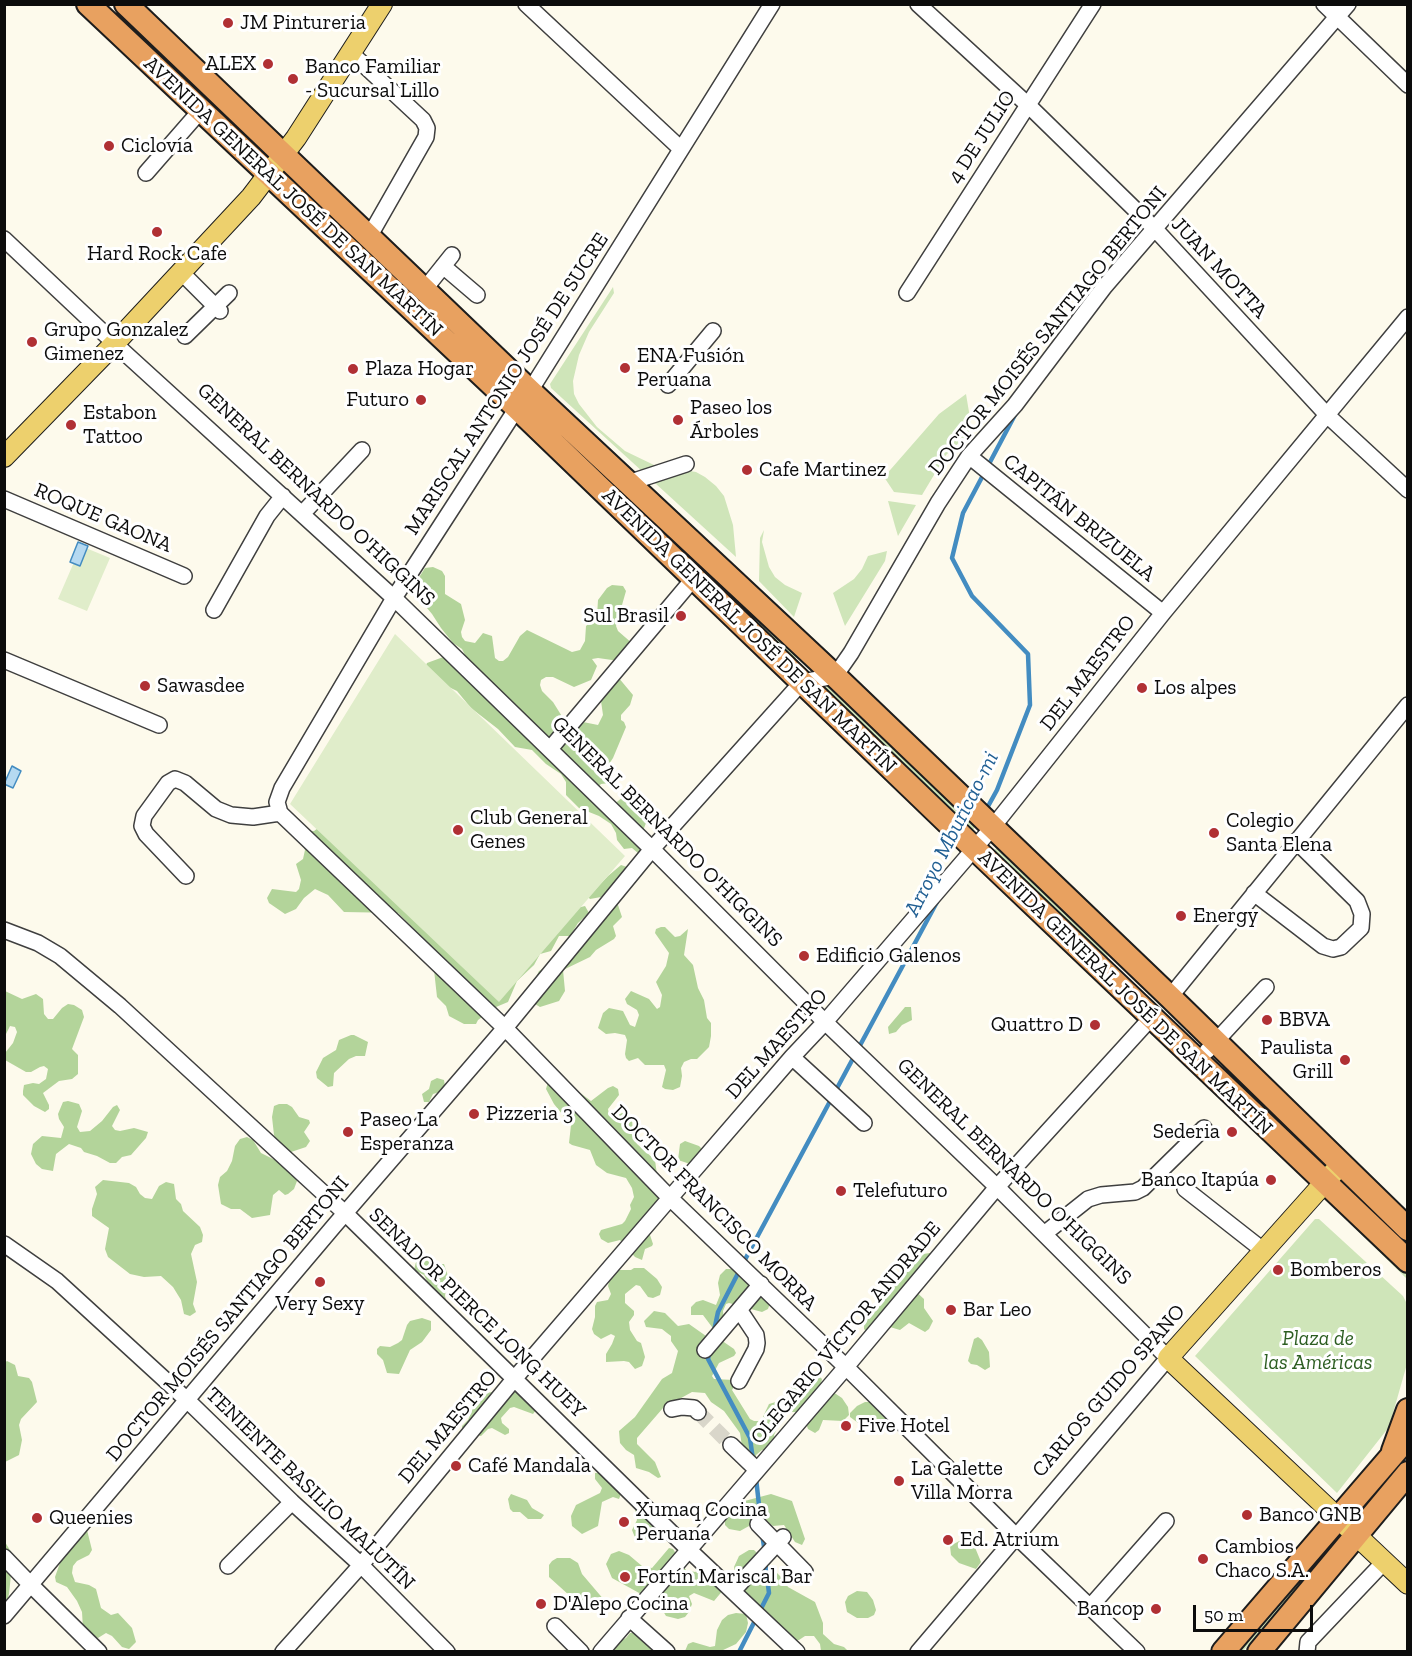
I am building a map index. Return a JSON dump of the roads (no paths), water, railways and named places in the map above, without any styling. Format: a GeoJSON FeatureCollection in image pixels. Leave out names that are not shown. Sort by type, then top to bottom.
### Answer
{"type":"FeatureCollection","features":[{"type":"Feature","properties":{"kind":"highway","name":"AVENIDA GENERAL JOSÉ DE SAN MARTÍN"},"geometry":{"type":"LineString","coordinates":[[88,4],[269,175],[524,400],[628,483],[835,676],[1170,997],[1211,1046],[1256,1081],[1407,1229]]}},
{"type":"Feature","properties":{"kind":"highway","name":"AVENIDA GENERAL JOSÉ DE SAN MARTÍN"},"geometry":{"type":"LineString","coordinates":[[126,4],[424,290],[524,400],[694,578],[1407,1262]]}},
{"type":"Feature","properties":{"kind":"highway"},"geometry":{"type":"LineString","coordinates":[[1084,953],[1108,961],[1149,1000],[1162,1001],[1170,997]]}},
{"type":"Feature","properties":{"kind":"highway"},"geometry":{"type":"LineString","coordinates":[[1151,1018],[1159,1010],[1164,1011],[1211,1046]]}},
{"type":"Feature","properties":{"kind":"highway"},"geometry":{"type":"LineString","coordinates":[[1390,1458],[1407,1410]]}},
{"type":"Feature","properties":{"kind":"highway"},"geometry":{"type":"LineString","coordinates":[[1224,1652],[1407,1437]]}},
{"type":"Feature","properties":{"kind":"highway"},"geometry":{"type":"LineString","coordinates":[[1259,1652],[1407,1473]]}},
{"type":"Feature","properties":{"kind":"main road"},"geometry":{"type":"LineString","coordinates":[[4,457],[249,200],[284,156],[382,4]]}},
{"type":"Feature","properties":{"kind":"main road","name":"CARLOS GUIDO SPANO"},"geometry":{"type":"LineString","coordinates":[[1168,1358],[1340,1165]]}},
{"type":"Feature","properties":{"kind":"main road","name":"GENERAL BERNARDO O'HIGGINS"},"geometry":{"type":"LineString","coordinates":[[1168,1358],[1407,1584]]}},
{"type":"Feature","properties":{"kind":"street"},"geometry":{"type":"LineString","coordinates":[[526,4],[681,149]]}},
{"type":"Feature","properties":{"kind":"street","name":"MARISCAL ANTONIO JOSÉ DE SUCRE"},"geometry":{"type":"LineString","coordinates":[[280,813],[277,802],[282,788],[394,598],[524,400],[772,4]]}},
{"type":"Feature","properties":{"kind":"street","name":"JUAN MOTTA"},"geometry":{"type":"LineString","coordinates":[[918,4],[1028,105],[1155,229],[1327,415],[1407,490]]}},
{"type":"Feature","properties":{"kind":"street","name":"4 DE JULIO"},"geometry":{"type":"LineString","coordinates":[[907,293],[1093,4]]}},
{"type":"Feature","properties":{"kind":"street"},"geometry":{"type":"LineString","coordinates":[[1324,4],[1407,85]]}},
{"type":"Feature","properties":{"kind":"street","name":"DOCTOR MOISÉS SANTIAGO BERTONI"},"geometry":{"type":"LineString","coordinates":[[835,676],[851,653],[938,503],[969,456],[1015,405],[1105,286],[1348,4]]}},
{"type":"Feature","properties":{"kind":"street"},"geometry":{"type":"LineString","coordinates":[[351,53],[423,120],[427,128],[426,137],[369,237]]}},
{"type":"Feature","properties":{"kind":"street"},"geometry":{"type":"LineString","coordinates":[[146,172],[194,118]]}},
{"type":"Feature","properties":{"kind":"street","name":"GENERAL BERNARDO O'HIGGINS"},"geometry":{"type":"LineString","coordinates":[[4,239],[394,598],[652,849],[825,1022],[997,1187],[1168,1358]]}},
{"type":"Feature","properties":{"kind":"street"},"geometry":{"type":"LineString","coordinates":[[424,290],[447,260],[477,295]]}},
{"type":"Feature","properties":{"kind":"street"},"geometry":{"type":"LineString","coordinates":[[181,272],[218,309]]}},
{"type":"Feature","properties":{"kind":"street"},"geometry":{"type":"LineString","coordinates":[[185,336],[218,309],[229,293]]}},
{"type":"Feature","properties":{"kind":"street","name":"DEL MAESTRO"},"geometry":{"type":"LineString","coordinates":[[283,1652],[670,1197],[992,828],[1163,612],[1407,317]]}},
{"type":"Feature","properties":{"kind":"street"},"geometry":{"type":"LineString","coordinates":[[668,385],[713,331]]}},
{"type":"Feature","properties":{"kind":"street"},"geometry":{"type":"LineString","coordinates":[[302,514],[362,450]]}},
{"type":"Feature","properties":{"kind":"street","name":"CAPITÁN BRIZUELA"},"geometry":{"type":"LineString","coordinates":[[969,456],[1163,612]]}},
{"type":"Feature","properties":{"kind":"street"},"geometry":{"type":"LineString","coordinates":[[628,483],[686,464]]}},
{"type":"Feature","properties":{"kind":"street"},"geometry":{"type":"LineString","coordinates":[[213,610],[267,516],[283,496]]}},
{"type":"Feature","properties":{"kind":"street","name":"ROQUE GAONA"},"geometry":{"type":"LineString","coordinates":[[4,499],[184,576]]}},
{"type":"Feature","properties":{"kind":"street"},"geometry":{"type":"LineString","coordinates":[[550,749],[694,578]]}},
{"type":"Feature","properties":{"kind":"street"},"geometry":{"type":"LineString","coordinates":[[4,660],[159,725]]}},
{"type":"Feature","properties":{"kind":"street"},"geometry":{"type":"LineString","coordinates":[[802,682],[835,676]]}},
{"type":"Feature","properties":{"kind":"street","name":"DOCTOR MOISÉS SANTIAGO BERTONI"},"geometry":{"type":"LineString","coordinates":[[4,1616],[345,1212],[506,1028],[652,849],[802,682]]}},
{"type":"Feature","properties":{"kind":"street"},"geometry":{"type":"LineString","coordinates":[[1170,997],[1407,705]]}},
{"type":"Feature","properties":{"kind":"street"},"geometry":{"type":"LineString","coordinates":[[186,876],[146,834],[142,826],[144,816],[168,783],[175,779],[184,783],[216,809],[231,815],[253,817],[280,813]]}},
{"type":"Feature","properties":{"kind":"street","name":"DOCTOR FRANCISCO MORRA"},"geometry":{"type":"LineString","coordinates":[[280,813],[506,1028],[670,1197],[1137,1652]]}},
{"type":"Feature","properties":{"kind":"street"},"geometry":{"type":"LineString","coordinates":[[1254,893],[1323,946],[1333,949],[1341,947],[1361,927],[1362,914],[1357,902],[1296,841]]}},
{"type":"Feature","properties":{"kind":"street","name":"SENADOR PIERCE LONG HUEY"},"geometry":{"type":"LineString","coordinates":[[4,930],[38,943],[60,956],[120,1006],[345,1212],[688,1550],[797,1652]]}},
{"type":"Feature","properties":{"kind":"street"},"geometry":{"type":"LineString","coordinates":[[1211,1046],[1266,987]]}},
{"type":"Feature","properties":{"kind":"street","name":"OLEGARIO VÍCTOR ANDRADE"},"geometry":{"type":"LineString","coordinates":[[601,1652],[997,1187],[1151,1018]]}},
{"type":"Feature","properties":{"kind":"street"},"geometry":{"type":"LineString","coordinates":[[792,1057],[864,1123]]}},
{"type":"Feature","properties":{"kind":"street"},"geometry":{"type":"LineString","coordinates":[[1044,1234],[1088,1199],[1101,1195],[1135,1192],[1143,1188],[1204,1128]]}},
{"type":"Feature","properties":{"kind":"street"},"geometry":{"type":"LineString","coordinates":[[1185,1189],[1264,1251]]}},
{"type":"Feature","properties":{"kind":"street","name":"TENIENTE BASILIO MALUTÍN"},"geometry":{"type":"LineString","coordinates":[[5,1245],[57,1281],[187,1400],[291,1502],[360,1564],[447,1652]]}},
{"type":"Feature","properties":{"kind":"street"},"geometry":{"type":"LineString","coordinates":[[705,1350],[761,1284]]}},
{"type":"Feature","properties":{"kind":"street"},"geometry":{"type":"LineString","coordinates":[[739,1382],[757,1343],[756,1335],[740,1311]]}},
{"type":"Feature","properties":{"kind":"street","name":"CARLOS GUIDO SPANO"},"geometry":{"type":"LineString","coordinates":[[918,1652],[1168,1358]]}},
{"type":"Feature","properties":{"kind":"street"},"geometry":{"type":"LineString","coordinates":[[672,1409],[694,1408],[698,1412]]}},
{"type":"Feature","properties":{"kind":"street"},"geometry":{"type":"LineString","coordinates":[[731,1445],[757,1470]]}},
{"type":"Feature","properties":{"kind":"street"},"geometry":{"type":"LineString","coordinates":[[228,1566],[291,1502]]}},
{"type":"Feature","properties":{"kind":"street"},"geometry":{"type":"LineString","coordinates":[[1090,1607],[1166,1521]]}},
{"type":"Feature","properties":{"kind":"street"},"geometry":{"type":"LineString","coordinates":[[758,1524],[780,1540],[805,1572]]}},
{"type":"Feature","properties":{"kind":"street"},"geometry":{"type":"LineString","coordinates":[[733,1592],[780,1540]]}},
{"type":"Feature","properties":{"kind":"street"},"geometry":{"type":"LineString","coordinates":[[4,1557],[99,1652]]}},
{"type":"Feature","properties":{"kind":"street"},"geometry":{"type":"LineString","coordinates":[[1307,1652],[1308,1642],[1384,1562]]}},
{"type":"Feature","properties":{"kind":"street"},"geometry":{"type":"LineString","coordinates":[[629,1618],[667,1652]]}},
{"type":"Feature","properties":{"kind":"street"},"geometry":{"type":"LineString","coordinates":[[555,1626],[581,1652]]}},
{"type":"Feature","properties":{"kind":"water"},"geometry":{"type":"Polygon","coordinates":[[[78,542],[88,546],[80,566],[70,562],[78,542]]]}},
{"type":"Feature","properties":{"kind":"water"},"geometry":{"type":"Polygon","coordinates":[[[12,766],[21,771],[13,788],[4,784],[12,766]]]}},
{"type":"Feature","properties":{"kind":"waterway","name":"Arroyo Mburicao-mi"},"geometry":{"type":"LineString","coordinates":[[986,810],[997,790],[1030,705],[1028,654],[972,596],[952,558],[963,513],[1016,413]]}},
{"type":"Feature","properties":{"kind":"waterway","name":"Arroyo Mburicao-mi"},"geometry":{"type":"LineString","coordinates":[[714,1331],[718,1312],[748,1254],[937,902]]}},
{"type":"Feature","properties":{"kind":"waterway","name":"Arroyo Mburicao-mi"},"geometry":{"type":"LineString","coordinates":[[710,1351],[708,1359],[750,1438],[753,1460]]}},
{"type":"Feature","properties":{"kind":"waterway","name":"Arroyo Mburicao-mi"},"geometry":{"type":"LineString","coordinates":[[756,1478],[761,1523]]}},
{"type":"Feature","properties":{"kind":"waterway","name":"Arroyo Mburicao-mi"},"geometry":{"type":"LineString","coordinates":[[762,1534],[765,1553]]}},
{"type":"Feature","properties":{"kind":"waterway","name":"Arroyo Mburicao-mi"},"geometry":{"type":"LineString","coordinates":[[739,1652],[769,1593],[765,1561]]}},
{"type":"Feature","properties":{"kind":"tunnel"},"geometry":{"type":"LineString","coordinates":[[698,1412],[731,1445]]}},
{"type":"Feature","properties":{"kind":"place","name":"JM Pintureria"},"geometry":{"type":"Point","coordinates":[228,23]}},
{"type":"Feature","properties":{"kind":"place","name":"ALEX"},"geometry":{"type":"Point","coordinates":[268,64]}},
{"type":"Feature","properties":{"kind":"place","name":"Banco Familiar - Sucursal Lillo"},"geometry":{"type":"Point","coordinates":[293,79]}},
{"type":"Feature","properties":{"kind":"place","name":"Ciclovía"},"geometry":{"type":"Point","coordinates":[109,146]}},
{"type":"Feature","properties":{"kind":"place","name":"Hard Rock Cafe"},"geometry":{"type":"Point","coordinates":[157,232]}},
{"type":"Feature","properties":{"kind":"place","name":"Grupo Gonzalez Gimenez"},"geometry":{"type":"Point","coordinates":[32,342]}},
{"type":"Feature","properties":{"kind":"place","name":"ENA Fusión Peruana"},"geometry":{"type":"Point","coordinates":[625,368]}},
{"type":"Feature","properties":{"kind":"place","name":"Plaza Hogar"},"geometry":{"type":"Point","coordinates":[353,369]}},
{"type":"Feature","properties":{"kind":"place","name":"Futuro"},"geometry":{"type":"Point","coordinates":[421,400]}},
{"type":"Feature","properties":{"kind":"place","name":"Paseo los Árboles"},"geometry":{"type":"Point","coordinates":[678,420]}},
{"type":"Feature","properties":{"kind":"place","name":"Estabon Tattoo"},"geometry":{"type":"Point","coordinates":[71,425]}},
{"type":"Feature","properties":{"kind":"place","name":"Cafe Martinez"},"geometry":{"type":"Point","coordinates":[747,470]}},
{"type":"Feature","properties":{"kind":"place","name":"Sul Brasil"},"geometry":{"type":"Point","coordinates":[681,616]}},
{"type":"Feature","properties":{"kind":"place","name":"Sawasdee"},"geometry":{"type":"Point","coordinates":[145,686]}},
{"type":"Feature","properties":{"kind":"place","name":"Los alpes"},"geometry":{"type":"Point","coordinates":[1142,688]}},
{"type":"Feature","properties":{"kind":"place","name":"Club General Genes"},"geometry":{"type":"Point","coordinates":[458,830]}},
{"type":"Feature","properties":{"kind":"place","name":"Colegio Santa Elena"},"geometry":{"type":"Point","coordinates":[1214,833]}},
{"type":"Feature","properties":{"kind":"place","name":"Energy"},"geometry":{"type":"Point","coordinates":[1181,916]}},
{"type":"Feature","properties":{"kind":"place","name":"Edificio Galenos"},"geometry":{"type":"Point","coordinates":[804,956]}},
{"type":"Feature","properties":{"kind":"place","name":"BBVA"},"geometry":{"type":"Point","coordinates":[1267,1020]}},
{"type":"Feature","properties":{"kind":"place","name":"Quattro D"},"geometry":{"type":"Point","coordinates":[1095,1025]}},
{"type":"Feature","properties":{"kind":"place","name":"Paulista Grill"},"geometry":{"type":"Point","coordinates":[1345,1060]}},
{"type":"Feature","properties":{"kind":"place","name":"Pizzeria 3"},"geometry":{"type":"Point","coordinates":[474,1114]}},
{"type":"Feature","properties":{"kind":"place","name":"Paseo La Esperanza"},"geometry":{"type":"Point","coordinates":[348,1132]}},
{"type":"Feature","properties":{"kind":"place","name":"Sederia"},"geometry":{"type":"Point","coordinates":[1232,1132]}},
{"type":"Feature","properties":{"kind":"place","name":"Banco Itapúa"},"geometry":{"type":"Point","coordinates":[1271,1180]}},
{"type":"Feature","properties":{"kind":"place","name":"Telefuturo"},"geometry":{"type":"Point","coordinates":[841,1191]}},
{"type":"Feature","properties":{"kind":"place","name":"Bomberos"},"geometry":{"type":"Point","coordinates":[1278,1270]}},
{"type":"Feature","properties":{"kind":"place","name":"Very Sexy"},"geometry":{"type":"Point","coordinates":[320,1282]}},
{"type":"Feature","properties":{"kind":"place","name":"Bar Leo"},"geometry":{"type":"Point","coordinates":[951,1310]}},
{"type":"Feature","properties":{"kind":"place","name":"Five Hotel"},"geometry":{"type":"Point","coordinates":[846,1426]}},
{"type":"Feature","properties":{"kind":"place","name":"Café Mandala"},"geometry":{"type":"Point","coordinates":[456,1466]}},
{"type":"Feature","properties":{"kind":"place","name":"La Galette Villa Morra"},"geometry":{"type":"Point","coordinates":[899,1481]}},
{"type":"Feature","properties":{"kind":"place","name":"Banco GNB"},"geometry":{"type":"Point","coordinates":[1247,1515]}},
{"type":"Feature","properties":{"kind":"place","name":"Queenies"},"geometry":{"type":"Point","coordinates":[37,1518]}},
{"type":"Feature","properties":{"kind":"place","name":"Xumaq Cocina Peruana"},"geometry":{"type":"Point","coordinates":[624,1522]}},
{"type":"Feature","properties":{"kind":"place","name":"Ed. Atrium"},"geometry":{"type":"Point","coordinates":[948,1540]}},
{"type":"Feature","properties":{"kind":"place","name":"Cambios Chaco S.A."},"geometry":{"type":"Point","coordinates":[1203,1559]}},
{"type":"Feature","properties":{"kind":"place","name":"Fortín Mariscal Bar"},"geometry":{"type":"Point","coordinates":[625,1577]}},
{"type":"Feature","properties":{"kind":"place","name":"D'Alepo Cocina"},"geometry":{"type":"Point","coordinates":[541,1604]}},
{"type":"Feature","properties":{"kind":"place","name":"Bancop"},"geometry":{"type":"Point","coordinates":[1156,1609]}},
{"type":"Feature","properties":{"kind":"park label","name":"Plaza de las Américas"},"geometry":{"type":"Point","coordinates":[1318,1351]}}]}
